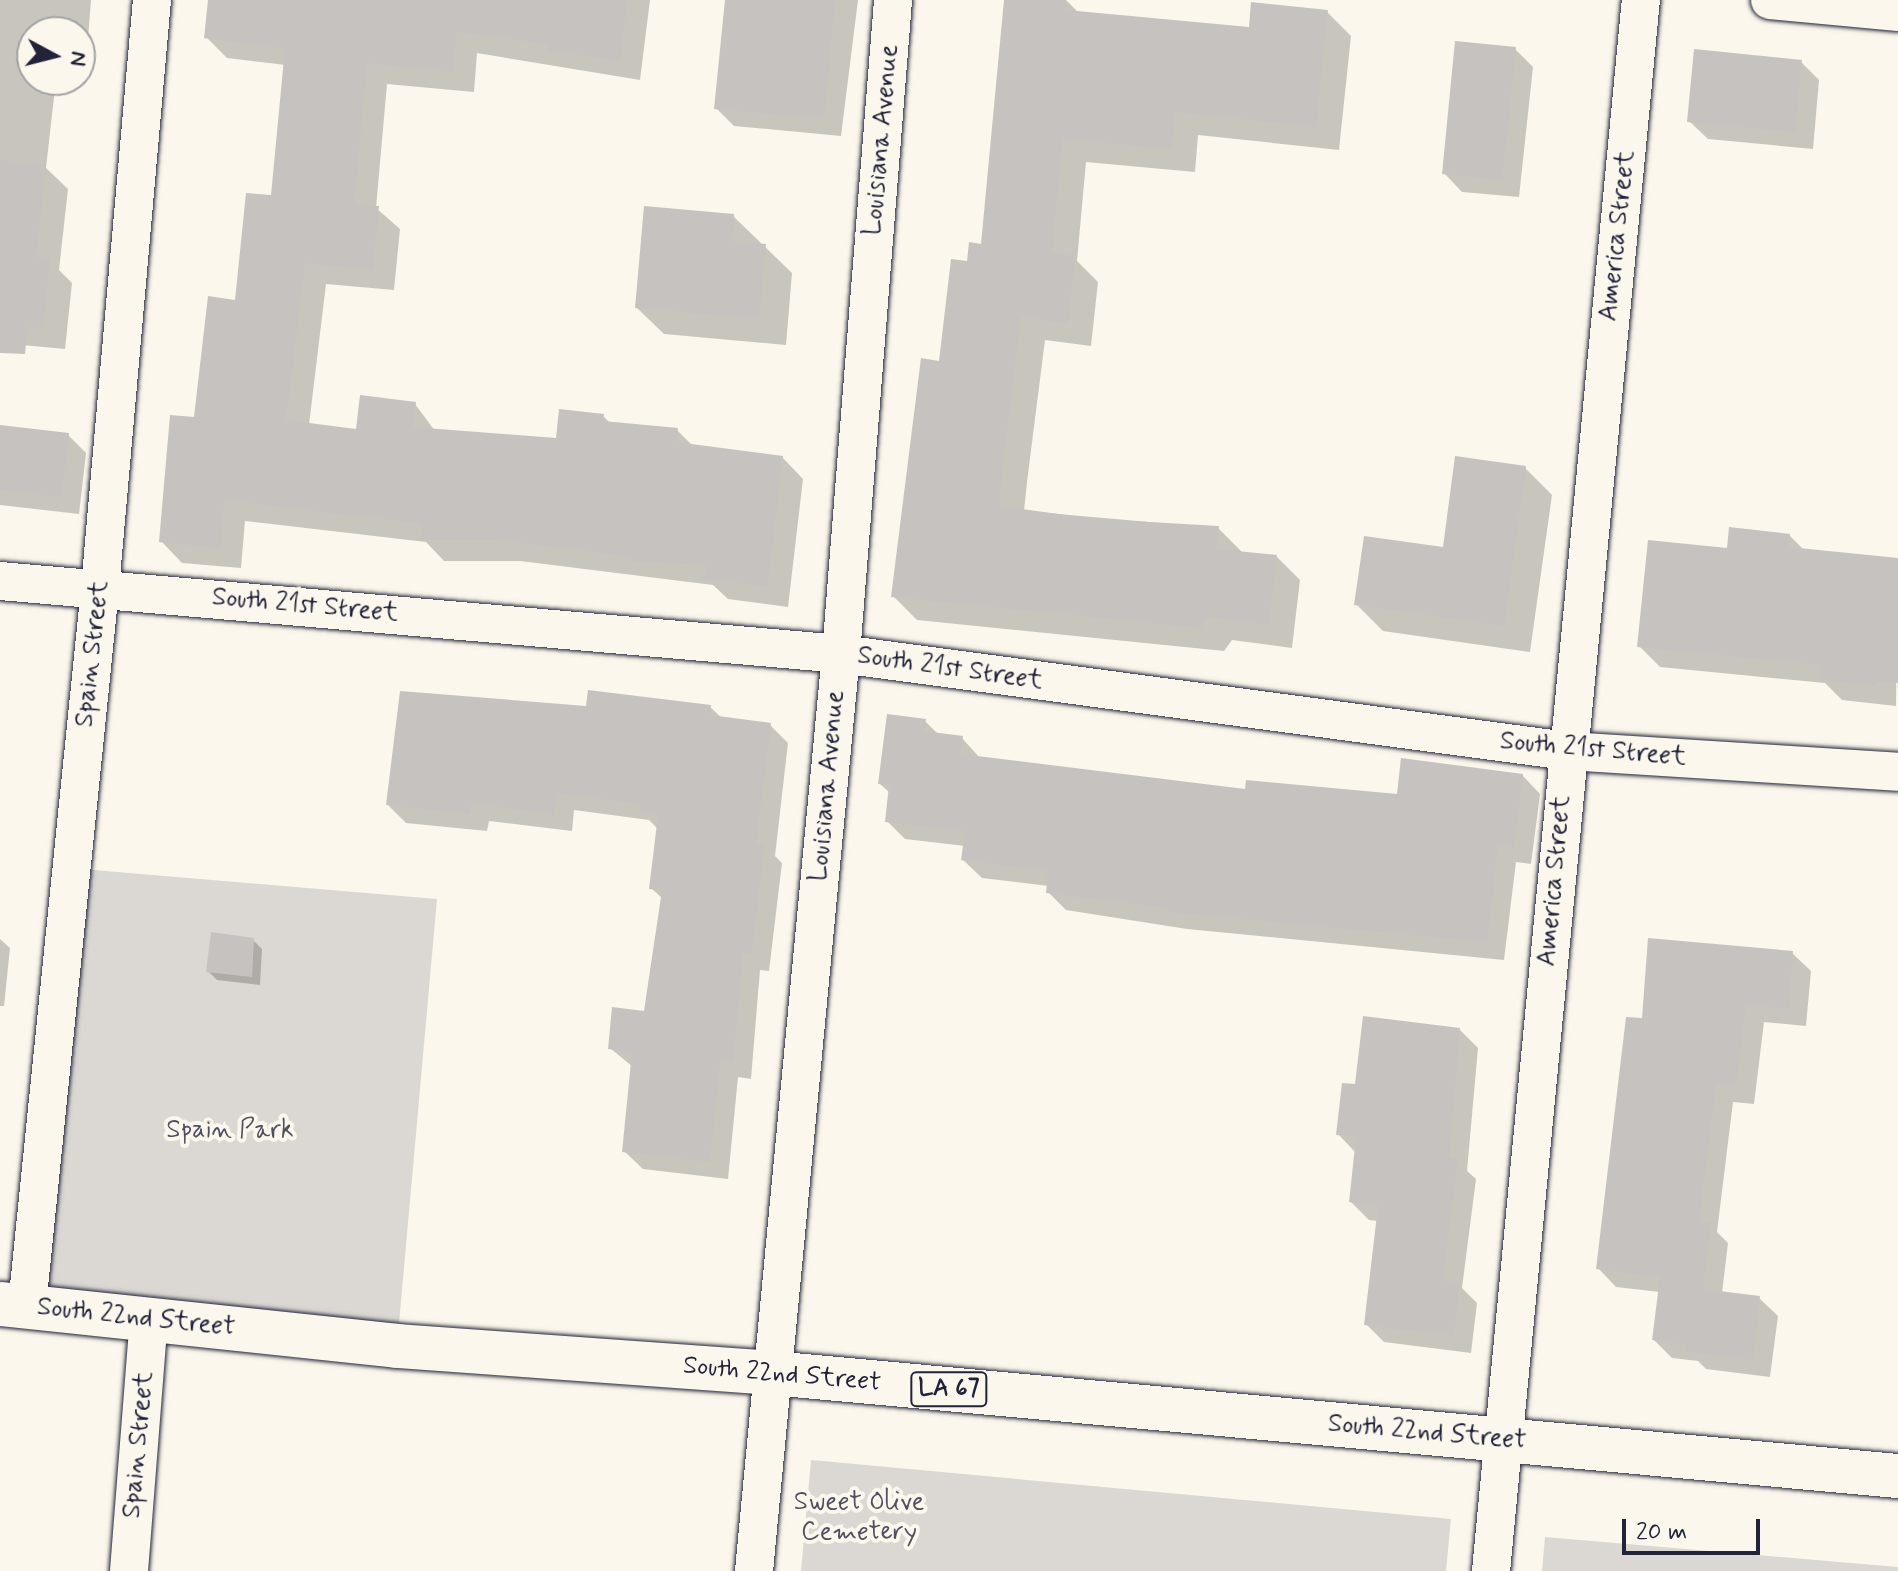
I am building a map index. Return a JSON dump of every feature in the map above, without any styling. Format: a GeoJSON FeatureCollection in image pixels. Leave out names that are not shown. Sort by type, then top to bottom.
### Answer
{"type":"FeatureCollection","features":[{"type":"Feature","properties":{"kind":"main road","name":"South 22nd Street"},"geometry":{"type":"LineString","coordinates":[[14,1305],[397,1346],[772,1373],[1898,1476]]}},
{"type":"Feature","properties":{"kind":"street","name":"Spain Street"},"geometry":{"type":"LineString","coordinates":[[14,1305],[100,588],[152,0]]}},
{"type":"Feature","properties":{"kind":"street","name":"Louisiana Avenue"},"geometry":{"type":"LineString","coordinates":[[754,1571],[841,654],[893,0]]}},
{"type":"Feature","properties":{"kind":"street","name":"America Street"},"geometry":{"type":"LineString","coordinates":[[1491,1571],[1501,1440],[1641,0]]}},
{"type":"Feature","properties":{"kind":"street"},"geometry":{"type":"LineString","coordinates":[[1770,0],[1898,12]]}},
{"type":"Feature","properties":{"kind":"street","name":"South 21st Street"},"geometry":{"type":"LineString","coordinates":[[0,581],[841,654],[1567,751],[1898,772]]}},
{"type":"Feature","properties":{"kind":"street","name":"Spain Street"},"geometry":{"type":"LineString","coordinates":[[129,1571],[149,1319]]}},
{"type":"Feature","properties":{"kind":"green space","name":"Spain Park"},"geometry":{"type":"Polygon","coordinates":[[[70,868],[437,899],[397,1346],[27,1306],[70,868]]]}},
{"type":"Feature","properties":{"kind":"green space","name":"Sweet Olive Cemetery"},"geometry":{"type":"Polygon","coordinates":[[[811,1460],[1451,1519],[1446,1571],[801,1571],[811,1460]]]}},
{"type":"Feature","properties":{"kind":"green space"},"geometry":{"type":"Polygon","coordinates":[[[1545,1537],[1898,1567],[1898,1571],[1542,1571],[1545,1537]]]}},
{"type":"Feature","properties":{"kind":"building"},"geometry":{"type":"Polygon","coordinates":[[[208,0],[627,0],[620,60],[547,52],[548,44],[457,32],[453,72],[367,63],[354,204],[379,206],[373,270],[305,263],[286,420],[356,429],[360,395],[416,402],[413,427],[556,438],[559,409],[604,414],[603,421],[678,428],[676,442],[783,456],[767,587],[704,579],[706,565],[632,561],[633,557],[498,540],[421,540],[423,524],[224,500],[220,548],[159,542],[170,415],[194,417],[208,296],[235,300],[246,193],[271,195],[285,48],[204,38],[208,0]]]}},
{"type":"Feature","properties":{"kind":"building"},"geometry":{"type":"Polygon","coordinates":[[[725,0],[835,0],[824,119],[714,109],[725,0]]]}},
{"type":"Feature","properties":{"kind":"building"},"geometry":{"type":"Polygon","coordinates":[[[1004,0],[1066,0],[1066,10],[1249,27],[1251,2],[1328,10],[1316,127],[1175,112],[1171,149],[1062,139],[1052,253],[1075,256],[1068,323],[1021,317],[999,506],[1096,519],[1219,526],[1216,549],[1277,555],[1269,625],[1208,617],[1200,628],[891,597],[921,358],[939,361],[951,259],[967,261],[969,242],[981,244],[1004,0]]]}},
{"type":"Feature","properties":{"kind":"building"},"geometry":{"type":"Polygon","coordinates":[[[1455,41],[1516,47],[1502,180],[1442,174],[1455,41]]]}},
{"type":"Feature","properties":{"kind":"building"},"geometry":{"type":"Polygon","coordinates":[[[1694,49],[1802,60],[1795,132],[1687,122],[1694,49]]]}},
{"type":"Feature","properties":{"kind":"building"},"geometry":{"type":"Polygon","coordinates":[[[0,160],[46,165],[36,257],[50,258],[43,328],[28,326],[25,354],[0,353],[0,160]]]}},
{"type":"Feature","properties":{"kind":"building"},"geometry":{"type":"Polygon","coordinates":[[[644,206],[734,214],[732,242],[766,244],[759,319],[635,308],[644,206]]]}},
{"type":"Feature","properties":{"kind":"building"},"geometry":{"type":"Polygon","coordinates":[[[0,425],[69,433],[61,497],[0,490],[0,425]]]}},
{"type":"Feature","properties":{"kind":"building"},"geometry":{"type":"Polygon","coordinates":[[[1455,456],[1526,466],[1504,626],[1354,605],[1364,536],[1443,547],[1455,456]]]}},
{"type":"Feature","properties":{"kind":"building"},"geometry":{"type":"Polygon","coordinates":[[[1729,527],[1790,534],[1789,547],[1898,558],[1898,683],[1876,681],[1876,686],[1819,680],[1821,665],[1637,647],[1648,540],[1727,548],[1729,527]]]}},
{"type":"Feature","properties":{"kind":"building"},"geometry":{"type":"Polygon","coordinates":[[[588,690],[711,705],[710,715],[771,723],[756,842],[765,843],[751,954],[743,953],[733,1062],[720,1060],[710,1162],[622,1152],[632,1052],[608,1049],[612,1007],[644,1011],[662,890],[649,889],[658,815],[639,813],[640,804],[557,793],[554,814],[471,804],[470,814],[386,805],[400,691],[586,706],[588,690]]]}},
{"type":"Feature","properties":{"kind":"building"},"geometry":{"type":"Polygon","coordinates":[[[887,714],[926,719],[924,731],[963,736],[961,754],[1245,789],[1246,780],[1397,794],[1401,758],[1523,774],[1514,847],[1498,845],[1487,942],[1167,912],[1167,908],[1046,893],[1048,871],[961,860],[965,831],[885,822],[889,785],[878,784],[887,714]]]}},
{"type":"Feature","properties":{"kind":"building"},"geometry":{"type":"Polygon","coordinates":[[[211,932],[254,938],[252,977],[206,972],[211,932]]]}},
{"type":"Feature","properties":{"kind":"building"},"geometry":{"type":"Polygon","coordinates":[[[1648,938],[1793,951],[1789,1009],[1746,1005],[1736,1087],[1716,1084],[1699,1222],[1711,1223],[1703,1289],[1760,1296],[1753,1360],[1685,1351],[1686,1345],[1652,1340],[1660,1277],[1596,1269],[1626,1017],[1642,1018],[1648,938]]]}},
{"type":"Feature","properties":{"kind":"building"},"geometry":{"type":"Polygon","coordinates":[[[1363,1016],[1460,1028],[1449,1158],[1458,1159],[1443,1281],[1460,1283],[1454,1336],[1364,1325],[1378,1206],[1349,1202],[1356,1137],[1336,1135],[1342,1083],[1355,1084],[1363,1016]]]}}]}
